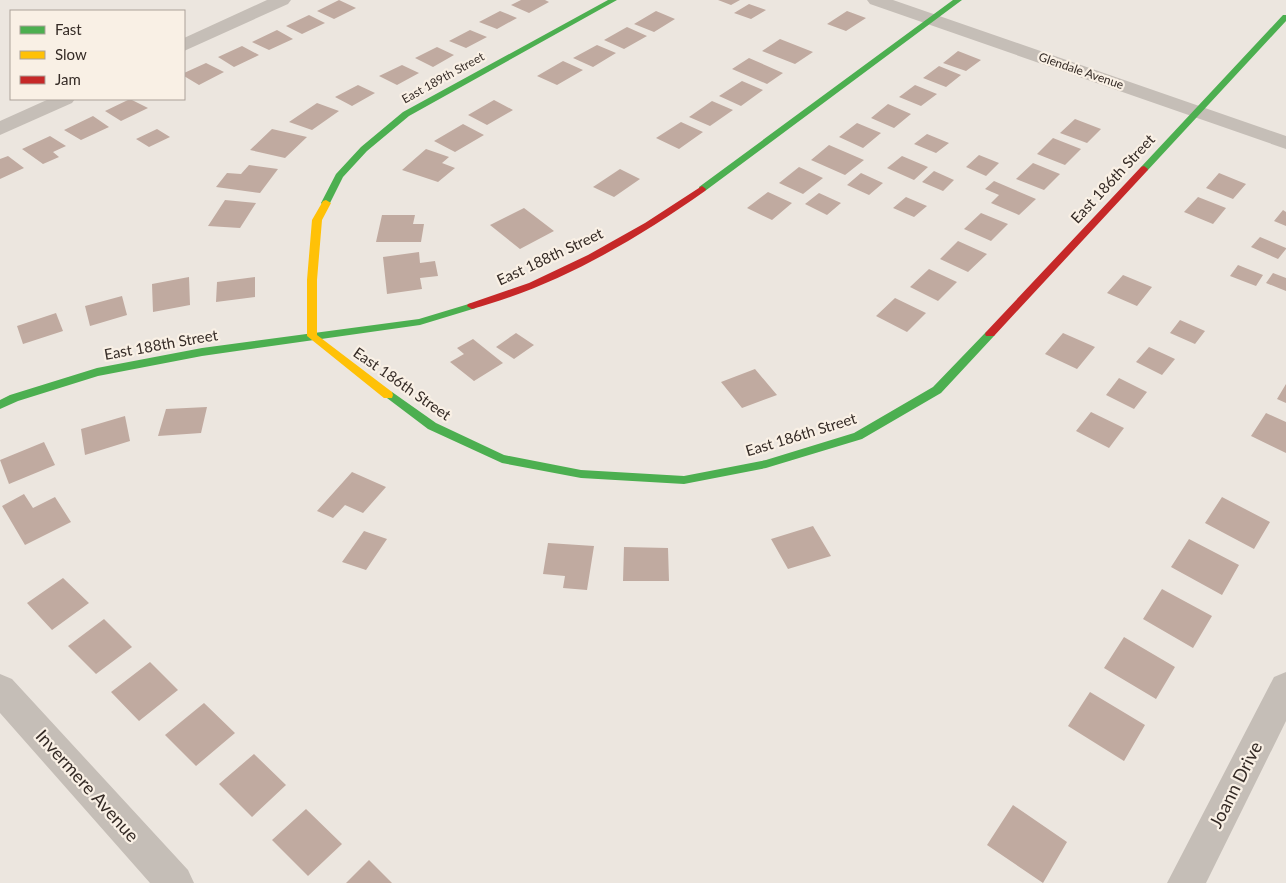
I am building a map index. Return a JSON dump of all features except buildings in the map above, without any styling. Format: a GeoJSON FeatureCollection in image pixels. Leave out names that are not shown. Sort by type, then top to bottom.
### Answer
{"type":"FeatureCollection","features":[{"type":"Feature","properties":{"kind":"street","name":"East 189th Street"},"geometry":{"type":"LineString","coordinates":[[312,336],[312,280],[317,220],[339,176],[364,149],[406,114],[613,0]]}},
{"type":"Feature","properties":{"kind":"street","name":"Glendale Avenue"},"geometry":{"type":"LineString","coordinates":[[876,0],[1286,143]]}},
{"type":"Feature","properties":{"kind":"street","name":"East 188th Street"},"geometry":{"type":"LineString","coordinates":[[0,405],[14,398],[97,372],[202,352],[420,322],[512,294],[588,258],[668,214],[958,0]]}},
{"type":"Feature","properties":{"kind":"street"},"geometry":{"type":"LineString","coordinates":[[185,45],[275,1]]}},
{"type":"Feature","properties":{"kind":"street","name":"East 186th Street"},"geometry":{"type":"LineString","coordinates":[[312,336],[374,385],[432,426],[502,459],[581,474],[684,480],[766,464],[858,436],[937,390],[1286,17]]}},
{"type":"Feature","properties":{"kind":"street"},"geometry":{"type":"LineString","coordinates":[[0,128],[64,100]]}},
{"type":"Feature","properties":{"kind":"street","name":"Joann Drive"},"geometry":{"type":"LineString","coordinates":[[1186,883],[1286,687]]}},
{"type":"Feature","properties":{"kind":"street","name":"Invermere Avenue"},"geometry":{"type":"LineString","coordinates":[[0,690],[175,883]]}},
{"type":"Feature","properties":{"kind":"traffic: fast"},"geometry":{"type":"LineString","coordinates":[[326,203],[339,176],[364,149],[406,114],[613,0]]}},
{"type":"Feature","properties":{"kind":"traffic: fast"},"geometry":{"type":"LineString","coordinates":[[702,189],[958,0]]}},
{"type":"Feature","properties":{"kind":"traffic: fast"},"geometry":{"type":"LineString","coordinates":[[1144,169],[1286,17]]}},
{"type":"Feature","properties":{"kind":"traffic: fast"},"geometry":{"type":"LineString","coordinates":[[0,405],[14,398],[97,372],[202,352],[420,322],[472,306]]}},
{"type":"Feature","properties":{"kind":"traffic: fast"},"geometry":{"type":"LineString","coordinates":[[388,395],[432,426],[502,459],[581,474],[684,480],[766,464],[858,436],[937,390],[990,334]]}},
{"type":"Feature","properties":{"kind":"traffic: slow"},"geometry":{"type":"LineString","coordinates":[[326,203],[317,220],[312,280],[312,336],[388,395]]}},
{"type":"Feature","properties":{"kind":"traffic: jam"},"geometry":{"type":"LineString","coordinates":[[990,334],[1144,169]]}},
{"type":"Feature","properties":{"kind":"traffic: jam"},"geometry":{"type":"LineString","coordinates":[[472,306],[532,285],[591,258],[676,208],[702,189]]}}]}
